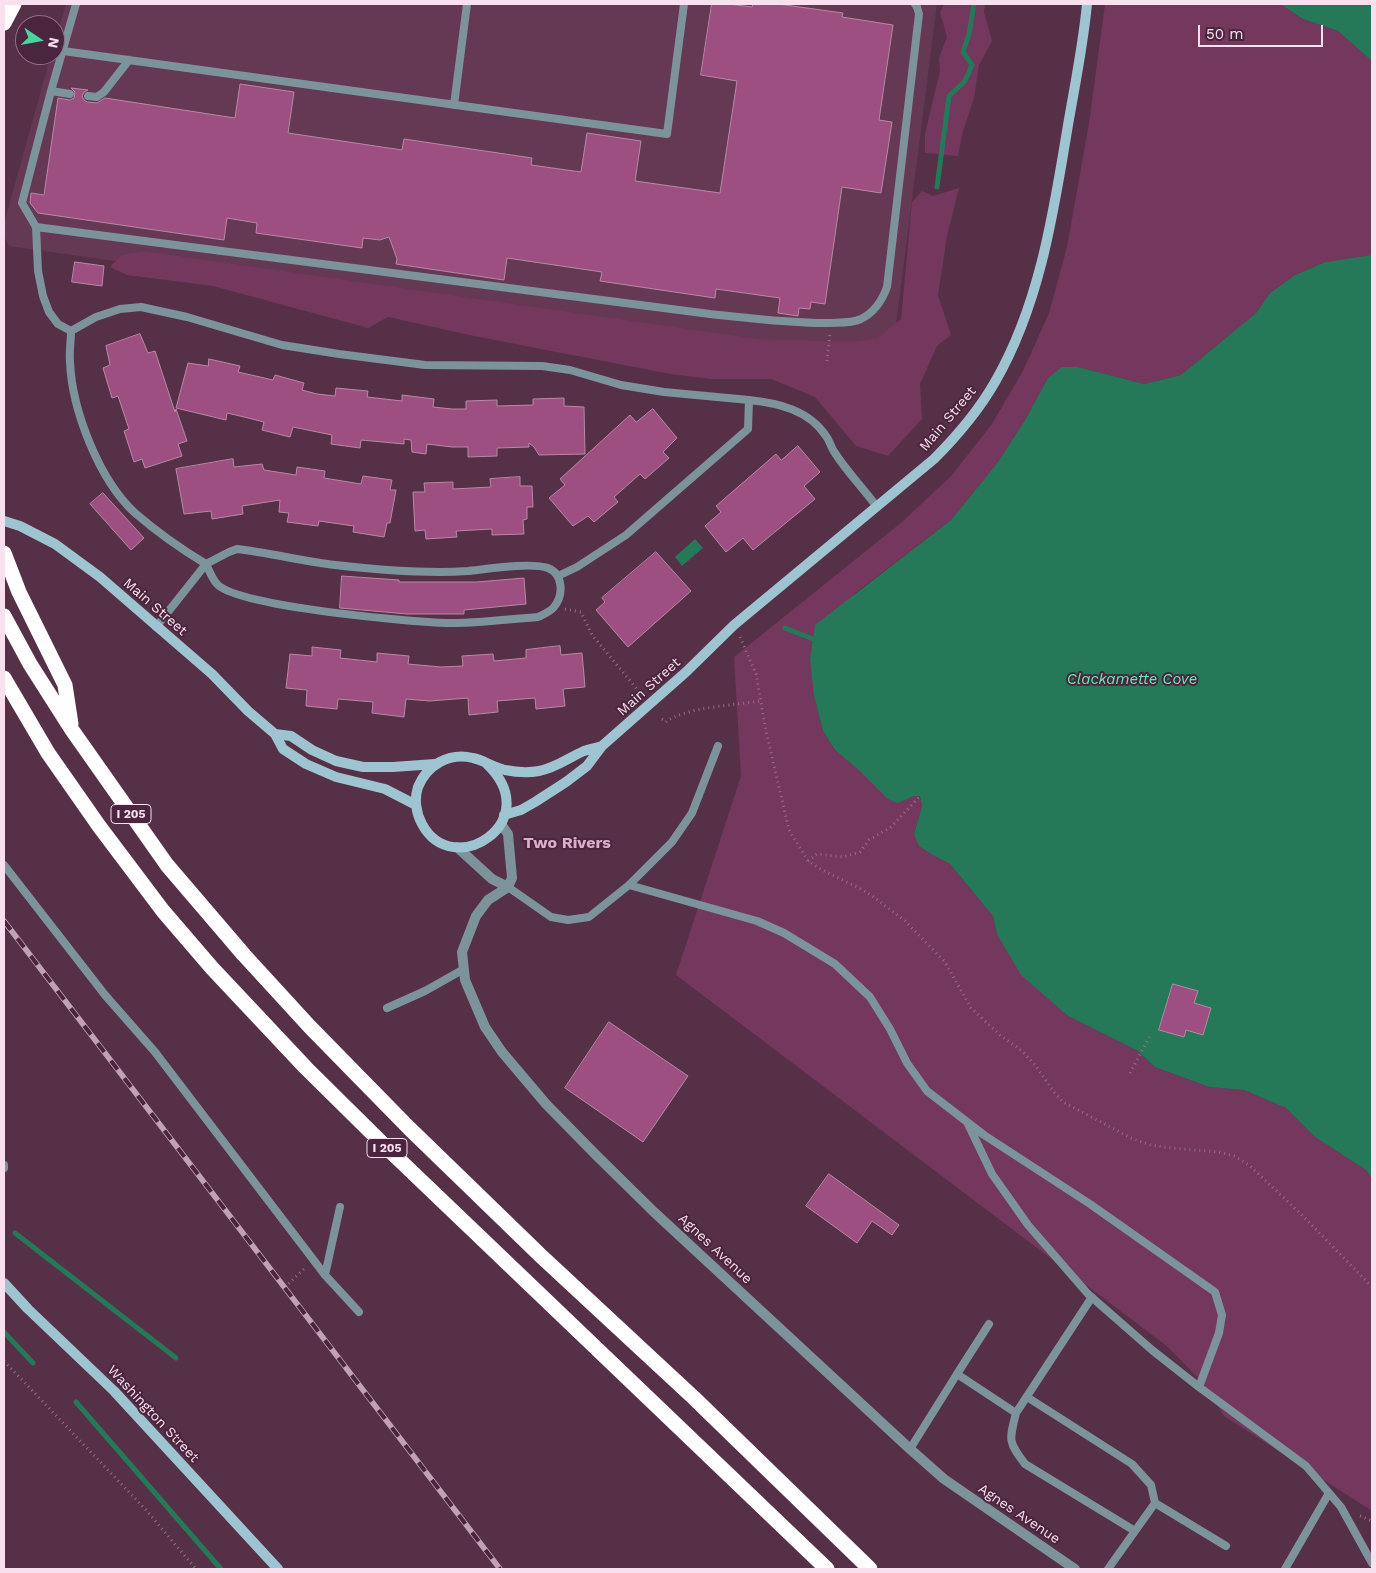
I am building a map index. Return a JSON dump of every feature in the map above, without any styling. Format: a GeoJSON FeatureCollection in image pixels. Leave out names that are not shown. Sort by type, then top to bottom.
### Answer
{"type":"FeatureCollection","features":[{"type":"Feature","properties":{"kind":"highway"},"geometry":{"type":"LineString","coordinates":[[4,23],[14,4]]}},
{"type":"Feature","properties":{"kind":"highway"},"geometry":{"type":"LineString","coordinates":[[4,553],[19,592],[65,685],[72,730]]}},
{"type":"Feature","properties":{"kind":"highway","name":"I 205"},"geometry":{"type":"LineString","coordinates":[[4,616],[30,664],[72,730],[168,866],[244,955],[310,1027],[458,1175],[541,1256],[694,1398],[870,1569]]}},
{"type":"Feature","properties":{"kind":"highway","name":"I 205"},"geometry":{"type":"LineString","coordinates":[[4,678],[48,754],[99,826],[164,911],[212,968],[306,1068],[389,1150],[827,1569]]}},
{"type":"Feature","properties":{"kind":"street","name":"Main Street"},"geometry":{"type":"LineString","coordinates":[[457,847],[470,846],[482,842],[493,834],[502,819],[521,810],[566,782],[587,766],[602,746],[686,672],[734,625],[934,459],[965,425],[994,383],[1017,337],[1034,291],[1049,230],[1062,162],[1087,4]]}},
{"type":"Feature","properties":{"kind":"street","name":"Main Street"},"geometry":{"type":"LineString","coordinates":[[4,521],[33,532],[72,556],[100,577],[212,674],[248,711],[274,734],[283,749],[306,764],[336,777],[385,789],[416,805]]}},
{"type":"Feature","properties":{"kind":"street","name":"Main Street"},"geometry":{"type":"LineString","coordinates":[[274,734],[291,736],[312,750],[336,761],[363,767],[435,764],[447,758],[461,756],[474,758],[505,770],[538,771],[555,766],[583,752],[602,746]]}},
{"type":"Feature","properties":{"kind":"street"},"geometry":{"type":"LineString","coordinates":[[435,764],[424,775],[417,789],[416,805],[418,818],[424,829],[434,838],[445,844],[457,847],[492,879],[508,887],[512,878],[508,834],[502,819],[506,800],[504,786],[497,774],[487,764]]}},
{"type":"Feature","properties":{"kind":"street","name":"Agnes Avenue"},"geometry":{"type":"LineString","coordinates":[[508,887],[488,900],[476,916],[462,952],[464,980],[484,1027],[502,1052],[546,1104],[654,1212],[910,1449],[944,1479],[1075,1569]]}},
{"type":"Feature","properties":{"kind":"street","name":"Washington Street"},"geometry":{"type":"LineString","coordinates":[[4,1283],[114,1390],[278,1569]]}},
{"type":"Feature","properties":{"kind":"lane"},"geometry":{"type":"LineString","coordinates":[[65,41],[76,4]]}},
{"type":"Feature","properties":{"kind":"lane"},"geometry":{"type":"LineString","coordinates":[[454,105],[467,4]]}},
{"type":"Feature","properties":{"kind":"lane"},"geometry":{"type":"LineString","coordinates":[[65,51],[667,134],[684,4]]}},
{"type":"Feature","properties":{"kind":"lane"},"geometry":{"type":"LineString","coordinates":[[36,227],[710,314],[798,323],[849,322],[860,319],[873,311],[882,300],[887,287],[919,14],[917,6],[914,4]]}},
{"type":"Feature","properties":{"kind":"lane"},"geometry":{"type":"LineString","coordinates":[[88,96],[97,97],[104,92],[129,60]]}},
{"type":"Feature","properties":{"kind":"lane"},"geometry":{"type":"LineString","coordinates":[[58,65],[22,203],[36,227],[37,264],[49,312],[58,324],[71,331]]}},
{"type":"Feature","properties":{"kind":"lane"},"geometry":{"type":"LineString","coordinates":[[51,91],[70,94]]}},
{"type":"Feature","properties":{"kind":"lane"},"geometry":{"type":"LineString","coordinates":[[71,331],[96,317],[120,309],[141,307],[187,317],[282,345],[339,354],[425,365],[542,366],[570,370],[621,385],[774,403],[790,408],[807,417],[826,435],[835,453],[877,508]]}},
{"type":"Feature","properties":{"kind":"lane"},"geometry":{"type":"LineString","coordinates":[[71,331],[70,363],[76,403],[87,439],[106,478],[134,512],[166,537],[206,564],[217,584],[229,592],[288,607],[403,621],[455,623],[538,617],[548,613],[555,607],[560,594],[560,583],[558,576],[548,568],[532,566],[457,572],[402,571],[334,565],[237,549],[206,564],[156,627]]}},
{"type":"Feature","properties":{"kind":"lane"},"geometry":{"type":"LineString","coordinates":[[558,576],[577,567],[626,535],[748,429],[749,400]]}},
{"type":"Feature","properties":{"kind":"lane"},"geometry":{"type":"LineString","coordinates":[[508,887],[551,917],[568,920],[589,917],[630,885],[672,842],[692,813],[718,746]]}},
{"type":"Feature","properties":{"kind":"lane"},"geometry":{"type":"LineString","coordinates":[[4,865],[105,996],[154,1052],[325,1275],[359,1312]]}},
{"type":"Feature","properties":{"kind":"lane"},"geometry":{"type":"LineString","coordinates":[[630,885],[757,921],[784,933],[835,964],[870,997],[890,1029],[907,1063],[927,1091],[984,1135],[1090,1204],[1214,1292],[1222,1316],[1219,1333],[1198,1387]]}},
{"type":"Feature","properties":{"kind":"lane"},"geometry":{"type":"LineString","coordinates":[[387,1008],[425,991],[464,969]]}},
{"type":"Feature","properties":{"kind":"lane"},"geometry":{"type":"LineString","coordinates":[[967,1121],[992,1174],[1028,1225],[1092,1297],[1152,1350],[1198,1387],[1306,1466],[1341,1507],[1372,1563]]}},
{"type":"Feature","properties":{"kind":"lane"},"geometry":{"type":"LineString","coordinates":[[325,1275],[340,1207]]}},
{"type":"Feature","properties":{"kind":"lane"},"geometry":{"type":"LineString","coordinates":[[1092,1297],[1016,1413],[1011,1431],[1012,1448],[1026,1464],[1135,1531]]}},
{"type":"Feature","properties":{"kind":"lane"},"geometry":{"type":"LineString","coordinates":[[910,1449],[989,1324]]}},
{"type":"Feature","properties":{"kind":"lane"},"geometry":{"type":"LineString","coordinates":[[957,1374],[1016,1413]]}},
{"type":"Feature","properties":{"kind":"lane"},"geometry":{"type":"LineString","coordinates":[[1027,1397],[1132,1464],[1151,1485],[1155,1503],[1226,1546]]}},
{"type":"Feature","properties":{"kind":"lane"},"geometry":{"type":"LineString","coordinates":[[1285,1569],[1329,1493]]}},
{"type":"Feature","properties":{"kind":"lane"},"geometry":{"type":"LineString","coordinates":[[1108,1569],[1155,1503]]}},
{"type":"Feature","properties":{"kind":"path"},"geometry":{"type":"LineString","coordinates":[[827,361],[830,332]]}},
{"type":"Feature","properties":{"kind":"path"},"geometry":{"type":"LineString","coordinates":[[555,607],[581,612],[592,635],[641,694]]}},
{"type":"Feature","properties":{"kind":"path"},"geometry":{"type":"LineString","coordinates":[[734,625],[756,674],[778,786],[790,830],[808,861],[880,901],[905,922],[945,962],[971,1008],[1000,1035],[1022,1051],[1063,1102],[1133,1139],[1150,1145],[1219,1152],[1234,1156],[1249,1166],[1279,1192],[1372,1287]]}},
{"type":"Feature","properties":{"kind":"path"},"geometry":{"type":"LineString","coordinates":[[662,719],[666,722],[693,711],[761,701]]}},
{"type":"Feature","properties":{"kind":"path"},"geometry":{"type":"LineString","coordinates":[[808,861],[817,854],[843,857],[860,852],[869,840],[891,827],[920,796]]}},
{"type":"Feature","properties":{"kind":"path"},"geometry":{"type":"LineString","coordinates":[[1130,1073],[1150,1036]]}},
{"type":"Feature","properties":{"kind":"path"},"geometry":{"type":"LineString","coordinates":[[285,1288],[313,1259]]}},
{"type":"Feature","properties":{"kind":"path"},"geometry":{"type":"LineString","coordinates":[[4,1361],[146,1510],[196,1569]]}},
{"type":"Feature","properties":{"kind":"shaded area"},"geometry":{"type":"Polygon","coordinates":[[[66,4],[937,4],[890,372],[9,246],[4,236],[4,223],[48,65],[65,65],[65,15],[63,15],[66,4]]]}},
{"type":"Feature","properties":{"kind":"shaded area"},"geometry":{"type":"Polygon","coordinates":[[[944,4],[985,4],[984,12],[992,41],[979,65],[974,98],[963,131],[958,156],[925,153],[925,134],[940,71],[939,58],[947,37],[940,12],[944,4]]]}},
{"type":"Feature","properties":{"kind":"shaded area"},"geometry":{"type":"Polygon","coordinates":[[[1105,4],[1280,4],[1303,19],[1338,31],[1372,61],[1372,255],[1325,262],[1295,275],[1270,293],[1256,313],[1181,375],[1144,384],[1078,367],[1048,378],[1025,420],[998,462],[951,520],[854,594],[814,696],[823,731],[835,750],[898,802],[914,796],[920,796],[922,806],[914,834],[933,855],[950,864],[993,916],[997,934],[1068,1016],[1138,1051],[1155,1067],[1209,1087],[1244,1090],[1286,1108],[1315,1137],[1366,1170],[1372,1178],[1372,1511],[1224,1416],[1203,1383],[1168,1347],[676,975],[741,776],[734,657],[902,522],[951,476],[992,424],[1024,369],[1049,313],[1067,247],[1089,123],[1105,4]]]}},
{"type":"Feature","properties":{"kind":"shaded area"},"geometry":{"type":"Polygon","coordinates":[[[959,188],[947,236],[938,295],[951,335],[937,346],[920,384],[922,419],[888,456],[856,446],[815,397],[771,379],[710,379],[670,374],[474,336],[388,317],[368,328],[213,286],[127,275],[110,267],[121,255],[143,251],[758,339],[852,342],[877,338],[901,319],[912,202],[922,191],[933,196],[959,188]]]}},
{"type":"Feature","properties":{"kind":"water"},"geometry":{"type":"Polygon","coordinates":[[[1280,4],[1372,4],[1372,61],[1338,31],[1303,19],[1280,4]]]}},
{"type":"Feature","properties":{"kind":"water","name":"Clackamette Cove"},"geometry":{"type":"Polygon","coordinates":[[[1372,255],[1372,1178],[1366,1170],[1315,1137],[1286,1108],[1244,1090],[1209,1087],[1155,1067],[1138,1051],[1068,1016],[1021,975],[997,934],[993,916],[950,864],[919,846],[914,834],[922,806],[920,796],[914,796],[898,803],[888,799],[860,771],[835,750],[823,731],[814,696],[810,659],[815,625],[951,520],[998,462],[1025,420],[1048,378],[1062,367],[1078,367],[1144,384],[1181,375],[1256,313],[1270,293],[1295,275],[1325,262],[1372,255]]]}},
{"type":"Feature","properties":{"kind":"water"},"geometry":{"type":"Polygon","coordinates":[[[695,539],[703,548],[682,566],[675,557],[695,539]]]}},
{"type":"Feature","properties":{"kind":"building"},"geometry":{"type":"Polygon","coordinates":[[[712,4],[752,7],[753,4],[778,4],[843,13],[842,17],[893,25],[879,120],[892,122],[881,193],[842,187],[825,304],[811,302],[810,309],[799,308],[798,316],[778,313],[780,298],[716,289],[715,298],[600,281],[602,272],[507,258],[504,280],[396,264],[397,259],[389,237],[380,240],[363,238],[362,248],[256,233],[257,223],[227,218],[224,240],[38,213],[30,203],[31,193],[44,195],[58,98],[70,100],[74,98],[75,92],[71,88],[88,90],[82,96],[87,102],[97,103],[105,98],[235,118],[240,84],[294,92],[288,133],[402,150],[404,139],[532,158],[531,165],[581,172],[587,133],[641,141],[635,181],[720,193],[737,81],[701,75],[712,4]]]}},
{"type":"Feature","properties":{"kind":"building"},"geometry":{"type":"Polygon","coordinates":[[[75,262],[104,266],[102,286],[72,282],[75,262]]]}},
{"type":"Feature","properties":{"kind":"building"},"geometry":{"type":"Polygon","coordinates":[[[140,334],[148,353],[155,351],[175,412],[176,409],[187,441],[178,444],[182,456],[145,468],[142,459],[134,462],[124,431],[129,429],[118,396],[112,398],[103,368],[110,365],[106,346],[140,334]]]}},
{"type":"Feature","properties":{"kind":"building"},"geometry":{"type":"Polygon","coordinates":[[[209,359],[240,366],[238,372],[273,380],[275,375],[304,383],[302,390],[317,394],[335,396],[336,388],[368,391],[367,397],[402,401],[402,395],[434,399],[433,407],[466,409],[466,401],[497,400],[497,406],[533,405],[533,399],[564,398],[564,406],[584,407],[585,454],[539,455],[529,443],[529,447],[497,448],[497,456],[468,457],[468,447],[427,444],[426,454],[412,452],[411,440],[404,439],[404,444],[361,440],[360,448],[331,444],[332,435],[293,427],[290,437],[262,430],[264,422],[227,413],[226,420],[176,408],[188,363],[208,366],[209,359]]]}},
{"type":"Feature","properties":{"kind":"building"},"geometry":{"type":"Polygon","coordinates":[[[653,409],[677,438],[663,452],[669,458],[645,479],[640,474],[614,497],[618,502],[594,522],[588,516],[573,526],[549,498],[565,485],[560,479],[630,415],[636,422],[653,409]]]}},
{"type":"Feature","properties":{"kind":"building"},"geometry":{"type":"Polygon","coordinates":[[[798,446],[820,472],[804,486],[815,499],[753,550],[743,538],[726,552],[705,526],[721,512],[716,506],[776,454],[781,460],[798,446]]]}},
{"type":"Feature","properties":{"kind":"building"},"geometry":{"type":"Polygon","coordinates":[[[233,459],[234,467],[262,464],[264,470],[296,475],[297,467],[325,471],[324,478],[361,484],[363,476],[392,480],[390,490],[396,490],[390,523],[387,523],[384,537],[353,532],[354,526],[319,521],[318,526],[287,522],[289,513],[279,512],[280,500],[242,506],[243,514],[212,519],[211,511],[184,514],[176,469],[233,459]]]}},
{"type":"Feature","properties":{"kind":"building"},"geometry":{"type":"Polygon","coordinates":[[[520,477],[520,486],[532,486],[533,507],[527,507],[527,519],[523,520],[524,534],[492,535],[492,529],[456,531],[457,537],[426,539],[425,530],[415,531],[413,492],[425,492],[424,483],[453,482],[453,489],[491,487],[490,479],[520,477]]]}},
{"type":"Feature","properties":{"kind":"building"},"geometry":{"type":"Polygon","coordinates":[[[103,493],[144,538],[131,550],[90,504],[103,493]]]}},
{"type":"Feature","properties":{"kind":"building"},"geometry":{"type":"Polygon","coordinates":[[[656,552],[691,591],[628,647],[596,610],[605,602],[602,598],[656,552]]]}},
{"type":"Feature","properties":{"kind":"building"},"geometry":{"type":"Polygon","coordinates":[[[342,576],[399,580],[399,582],[477,582],[524,578],[526,604],[464,610],[464,614],[407,614],[340,608],[342,576]]]}},
{"type":"Feature","properties":{"kind":"building"},"geometry":{"type":"Polygon","coordinates":[[[560,646],[561,655],[582,653],[585,687],[563,689],[565,706],[536,709],[535,698],[497,701],[498,712],[469,715],[468,698],[430,701],[406,699],[404,717],[372,713],[373,702],[338,699],[337,709],[306,706],[307,690],[286,688],[290,654],[312,656],[312,647],[341,650],[340,658],[377,662],[377,653],[409,656],[408,664],[441,667],[463,666],[462,656],[493,654],[494,661],[526,658],[526,650],[560,646]]]}},
{"type":"Feature","properties":{"kind":"building"},"geometry":{"type":"Polygon","coordinates":[[[1173,984],[1198,991],[1194,1003],[1211,1008],[1203,1035],[1186,1030],[1184,1037],[1159,1030],[1173,984]]]}},
{"type":"Feature","properties":{"kind":"building"},"geometry":{"type":"Polygon","coordinates":[[[609,1022],[688,1076],[643,1142],[565,1088],[609,1022]]]}},
{"type":"Feature","properties":{"kind":"building"},"geometry":{"type":"Polygon","coordinates":[[[829,1174],[899,1225],[892,1235],[872,1221],[857,1243],[806,1206],[829,1174]]]}},
{"type":"Feature","properties":{"kind":"waterway"},"geometry":{"type":"LineString","coordinates":[[937,187],[949,96],[965,81],[972,65],[963,52],[969,34],[974,4]]}},
{"type":"Feature","properties":{"kind":"waterway"},"geometry":{"type":"LineString","coordinates":[[785,628],[813,639]]}},
{"type":"Feature","properties":{"kind":"waterway"},"geometry":{"type":"LineString","coordinates":[[15,1233],[176,1358]]}},
{"type":"Feature","properties":{"kind":"waterway"},"geometry":{"type":"LineString","coordinates":[[4,1332],[33,1363]]}},
{"type":"Feature","properties":{"kind":"waterway"},"geometry":{"type":"LineString","coordinates":[[76,1402],[221,1569]]}},
{"type":"Feature","properties":{"kind":"railway"},"geometry":{"type":"LineString","coordinates":[[4,921],[500,1569]]}},
{"type":"Feature","properties":{"kind":"district","name":"Two Rivers"},"geometry":{"type":"Point","coordinates":[567,843]}}]}
